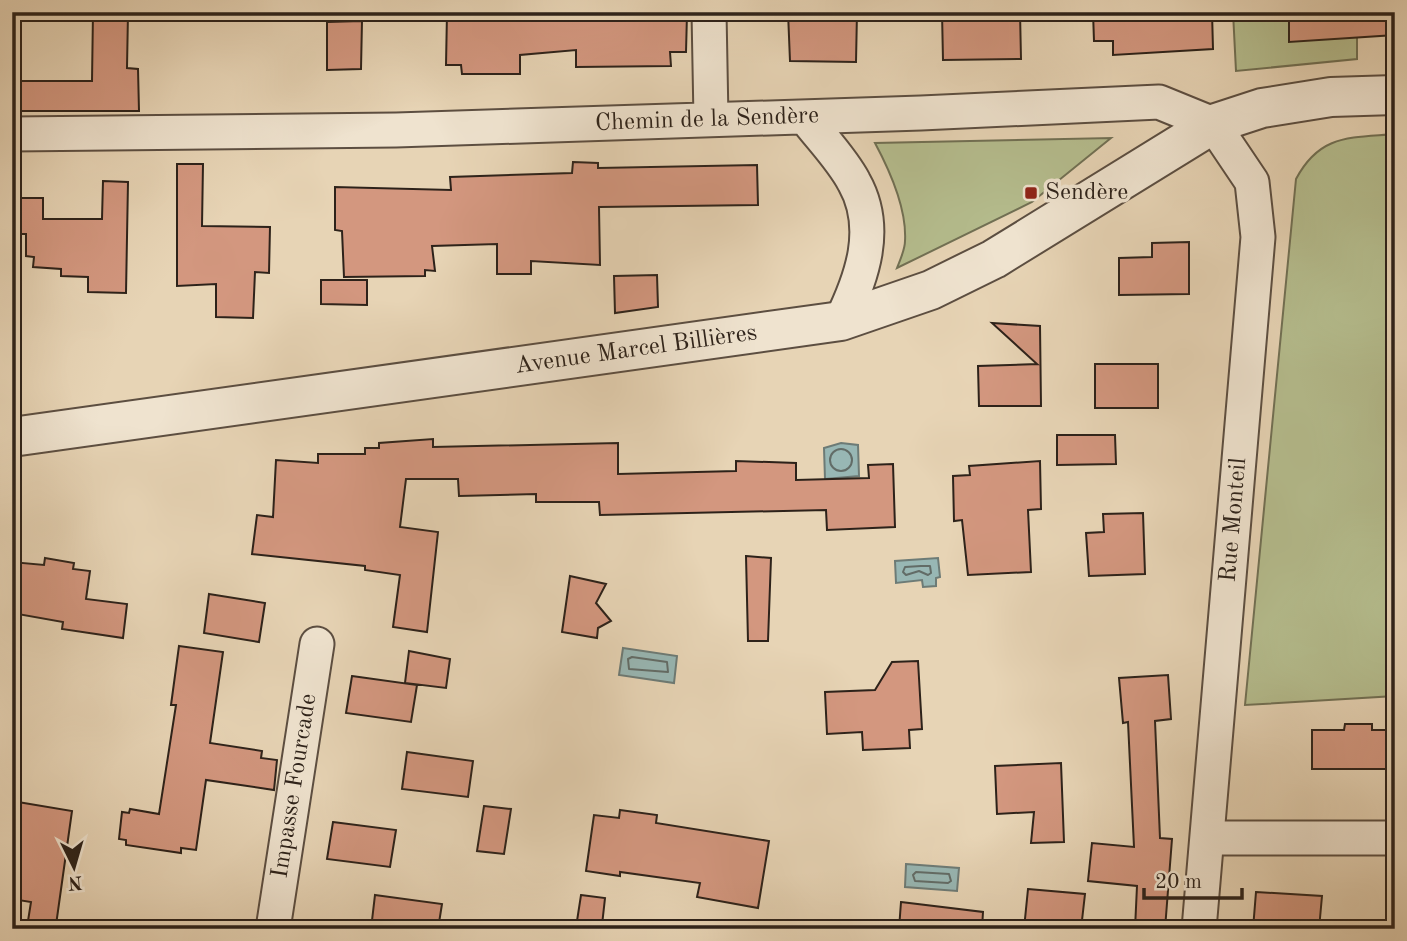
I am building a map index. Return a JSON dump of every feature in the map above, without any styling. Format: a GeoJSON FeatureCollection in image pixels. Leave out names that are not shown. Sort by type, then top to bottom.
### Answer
{"type":"FeatureCollection","features":[{"type":"Feature","properties":{"kind":"street"},"geometry":{"type":"LineString","coordinates":[[709,12],[711,119]]}},
{"type":"Feature","properties":{"kind":"street"},"geometry":{"type":"LineString","coordinates":[[1213,124],[1262,108],[1331,97],[1395,95]]}},
{"type":"Feature","properties":{"kind":"street","name":"Chemin de la Sendère"},"geometry":{"type":"LineString","coordinates":[[12,134],[396,130],[1159,102],[1213,124]]}},
{"type":"Feature","properties":{"kind":"street"},"geometry":{"type":"LineString","coordinates":[[805,117],[855,183],[869,228],[861,279],[841,321]]}},
{"type":"Feature","properties":{"kind":"street","name":"Avenue Marcel Billières"},"geometry":{"type":"LineString","coordinates":[[12,437],[841,321],[931,290],[994,259],[1213,124]]}},
{"type":"Feature","properties":{"kind":"street","name":"Rue Monteil"},"geometry":{"type":"LineString","coordinates":[[1199,929],[1258,237],[1252,183],[1213,124]]}},
{"type":"Feature","properties":{"kind":"street","name":"Impasse Fourcade"},"geometry":{"type":"LineString","coordinates":[[274,929],[317,644]]}},
{"type":"Feature","properties":{"kind":"street"},"geometry":{"type":"LineString","coordinates":[[1207,838],[1395,838]]}},
{"type":"Feature","properties":{"kind":"green space"},"geometry":{"type":"Polygon","coordinates":[[[1233,12],[1357,12],[1357,59],[1236,71],[1233,12]]]}},
{"type":"Feature","properties":{"kind":"green space"},"geometry":{"type":"Polygon","coordinates":[[[1395,134],[1395,696],[1245,705],[1296,179],[1305,164],[1326,146],[1350,138],[1395,134]]]}},
{"type":"Feature","properties":{"kind":"green space"},"geometry":{"type":"Polygon","coordinates":[[[1111,138],[1032,202],[897,268],[905,244],[903,216],[892,178],[875,143],[1111,138]]]}},
{"type":"Feature","properties":{"kind":"water"},"geometry":{"type":"Polygon","coordinates":[[[841,443],[858,445],[859,476],[825,479],[824,448],[841,443]]]}},
{"type":"Feature","properties":{"kind":"water"},"geometry":{"type":"Polygon","coordinates":[[[938,558],[940,577],[936,578],[936,586],[923,587],[922,580],[896,583],[895,561],[938,558]]]}},
{"type":"Feature","properties":{"kind":"water"},"geometry":{"type":"Polygon","coordinates":[[[623,648],[677,656],[674,683],[619,675],[623,648]]]}},
{"type":"Feature","properties":{"kind":"water"},"geometry":{"type":"Polygon","coordinates":[[[906,864],[959,868],[957,891],[905,887],[906,864]]]}},
{"type":"Feature","properties":{"kind":"building"},"geometry":{"type":"Polygon","coordinates":[[[93,12],[128,13],[127,68],[138,69],[139,111],[20,111],[20,81],[92,81],[93,12]]]}},
{"type":"Feature","properties":{"kind":"building"},"geometry":{"type":"Polygon","coordinates":[[[788,12],[857,12],[856,62],[790,61],[788,12]]]}},
{"type":"Feature","properties":{"kind":"building"},"geometry":{"type":"Polygon","coordinates":[[[942,12],[1020,12],[1021,59],[943,60],[942,12]]]}},
{"type":"Feature","properties":{"kind":"building"},"geometry":{"type":"Polygon","coordinates":[[[1093,12],[1212,12],[1213,49],[1113,55],[1113,41],[1094,41],[1093,12]]]}},
{"type":"Feature","properties":{"kind":"building"},"geometry":{"type":"Polygon","coordinates":[[[1289,12],[1395,12],[1395,35],[1289,42],[1289,12]]]}},
{"type":"Feature","properties":{"kind":"building"},"geometry":{"type":"Polygon","coordinates":[[[447,13],[687,14],[686,52],[670,52],[671,66],[576,67],[576,50],[520,55],[520,74],[462,74],[461,65],[446,65],[447,13]]]}},
{"type":"Feature","properties":{"kind":"building"},"geometry":{"type":"Polygon","coordinates":[[[362,21],[361,69],[327,70],[327,22],[362,21]]]}},
{"type":"Feature","properties":{"kind":"building"},"geometry":{"type":"Polygon","coordinates":[[[573,162],[598,163],[598,168],[757,165],[758,205],[599,207],[600,265],[531,261],[531,274],[497,274],[497,244],[432,246],[435,271],[425,270],[425,276],[344,277],[342,231],[335,230],[335,187],[451,190],[450,177],[572,173],[573,162]]]}},
{"type":"Feature","properties":{"kind":"building"},"geometry":{"type":"Polygon","coordinates":[[[177,164],[203,164],[202,226],[270,227],[269,273],[255,272],[253,318],[216,317],[216,284],[177,286],[177,164]]]}},
{"type":"Feature","properties":{"kind":"building"},"geometry":{"type":"Polygon","coordinates":[[[103,181],[128,182],[126,293],[88,292],[88,277],[61,276],[61,269],[33,267],[34,257],[26,256],[26,234],[12,234],[12,198],[43,198],[43,219],[102,219],[103,181]]]}},
{"type":"Feature","properties":{"kind":"building"},"geometry":{"type":"Polygon","coordinates":[[[1189,242],[1189,294],[1119,295],[1119,258],[1152,257],[1152,243],[1189,242]]]}},
{"type":"Feature","properties":{"kind":"building"},"geometry":{"type":"Polygon","coordinates":[[[657,275],[658,307],[615,313],[614,276],[657,275]]]}},
{"type":"Feature","properties":{"kind":"building"},"geometry":{"type":"Polygon","coordinates":[[[321,280],[367,280],[367,305],[321,304],[321,280]]]}},
{"type":"Feature","properties":{"kind":"building"},"geometry":{"type":"Polygon","coordinates":[[[992,323],[1040,326],[1041,406],[979,406],[978,366],[1037,364],[992,323]]]}},
{"type":"Feature","properties":{"kind":"building"},"geometry":{"type":"Polygon","coordinates":[[[1095,364],[1158,364],[1158,408],[1095,408],[1095,364]]]}},
{"type":"Feature","properties":{"kind":"building"},"geometry":{"type":"Polygon","coordinates":[[[1057,435],[1115,435],[1116,464],[1057,465],[1057,435]]]}},
{"type":"Feature","properties":{"kind":"building"},"geometry":{"type":"Polygon","coordinates":[[[433,439],[433,447],[618,443],[618,474],[736,471],[736,461],[796,463],[796,480],[869,478],[868,465],[893,464],[895,527],[827,530],[826,510],[600,515],[599,502],[536,502],[536,494],[459,496],[458,479],[406,479],[400,527],[438,532],[427,632],[393,627],[400,575],[365,570],[365,566],[252,554],[257,515],[273,517],[276,460],[318,463],[318,454],[365,454],[365,448],[379,448],[379,443],[433,439]]]}},
{"type":"Feature","properties":{"kind":"building"},"geometry":{"type":"Polygon","coordinates":[[[1040,461],[1041,509],[1028,510],[1031,572],[968,575],[962,520],[954,521],[953,476],[970,475],[969,466],[1040,461]]]}},
{"type":"Feature","properties":{"kind":"building"},"geometry":{"type":"Polygon","coordinates":[[[1143,513],[1145,574],[1089,576],[1086,533],[1104,532],[1103,514],[1143,513]]]}},
{"type":"Feature","properties":{"kind":"building"},"geometry":{"type":"Polygon","coordinates":[[[746,556],[771,558],[768,641],[748,641],[746,556]]]}},
{"type":"Feature","properties":{"kind":"building"},"geometry":{"type":"Polygon","coordinates":[[[45,558],[74,563],[73,569],[90,571],[86,599],[127,604],[123,638],[62,629],[63,622],[12,613],[12,562],[44,565],[45,558]]]}},
{"type":"Feature","properties":{"kind":"building"},"geometry":{"type":"Polygon","coordinates":[[[570,576],[606,584],[596,603],[611,621],[598,628],[597,638],[562,632],[570,576]]]}},
{"type":"Feature","properties":{"kind":"building"},"geometry":{"type":"Polygon","coordinates":[[[209,594],[265,603],[259,642],[204,633],[209,594]]]}},
{"type":"Feature","properties":{"kind":"building"},"geometry":{"type":"Polygon","coordinates":[[[179,646],[223,652],[210,743],[262,751],[261,758],[277,760],[274,790],[206,780],[196,850],[181,848],[181,853],[126,845],[126,840],[119,839],[122,812],[129,813],[130,809],[159,814],[176,705],[171,705],[179,646]]]}},
{"type":"Feature","properties":{"kind":"building"},"geometry":{"type":"Polygon","coordinates":[[[409,651],[450,659],[446,688],[405,683],[409,651]]]}},
{"type":"Feature","properties":{"kind":"building"},"geometry":{"type":"Polygon","coordinates":[[[918,661],[922,729],[909,730],[910,748],[863,750],[862,732],[827,734],[825,692],[875,690],[892,662],[918,661]]]}},
{"type":"Feature","properties":{"kind":"building"},"geometry":{"type":"Polygon","coordinates":[[[1168,675],[1171,719],[1155,721],[1160,838],[1172,839],[1165,929],[1135,929],[1137,886],[1088,881],[1092,843],[1134,847],[1128,722],[1123,723],[1119,678],[1168,675]]]}},
{"type":"Feature","properties":{"kind":"building"},"geometry":{"type":"Polygon","coordinates":[[[352,676],[417,685],[411,722],[346,713],[352,676]]]}},
{"type":"Feature","properties":{"kind":"building"},"geometry":{"type":"Polygon","coordinates":[[[1345,724],[1372,724],[1372,730],[1395,730],[1395,769],[1312,769],[1312,730],[1344,730],[1345,724]]]}},
{"type":"Feature","properties":{"kind":"building"},"geometry":{"type":"Polygon","coordinates":[[[407,752],[473,761],[468,797],[402,789],[407,752]]]}},
{"type":"Feature","properties":{"kind":"building"},"geometry":{"type":"Polygon","coordinates":[[[1061,763],[1064,842],[1031,843],[1034,812],[997,814],[995,766],[1061,763]]]}},
{"type":"Feature","properties":{"kind":"building"},"geometry":{"type":"Polygon","coordinates":[[[12,801],[72,811],[56,925],[28,921],[31,902],[12,899],[12,801]]]}},
{"type":"Feature","properties":{"kind":"building"},"geometry":{"type":"Polygon","coordinates":[[[484,806],[511,809],[504,854],[477,851],[484,806]]]}},
{"type":"Feature","properties":{"kind":"building"},"geometry":{"type":"Polygon","coordinates":[[[620,810],[657,815],[656,823],[769,841],[758,908],[697,897],[700,883],[620,872],[620,876],[586,871],[594,815],[619,818],[620,810]]]}},
{"type":"Feature","properties":{"kind":"building"},"geometry":{"type":"Polygon","coordinates":[[[333,822],[396,830],[390,867],[327,859],[333,822]]]}},
{"type":"Feature","properties":{"kind":"building"},"geometry":{"type":"Polygon","coordinates":[[[1028,889],[1085,894],[1081,929],[1024,929],[1028,889]]]}},
{"type":"Feature","properties":{"kind":"building"},"geometry":{"type":"Polygon","coordinates":[[[1256,892],[1322,896],[1319,929],[1253,929],[1256,892]]]}},
{"type":"Feature","properties":{"kind":"building"},"geometry":{"type":"Polygon","coordinates":[[[375,895],[442,904],[438,929],[371,929],[375,895]]]}},
{"type":"Feature","properties":{"kind":"building"},"geometry":{"type":"Polygon","coordinates":[[[581,895],[605,898],[602,925],[577,921],[581,895]]]}},
{"type":"Feature","properties":{"kind":"building"},"geometry":{"type":"Polygon","coordinates":[[[901,902],[983,912],[982,929],[899,929],[901,902]]]}},
{"type":"Feature","properties":{"kind":"place","name":"Sendère"},"geometry":{"type":"Point","coordinates":[1031,193]}}]}
